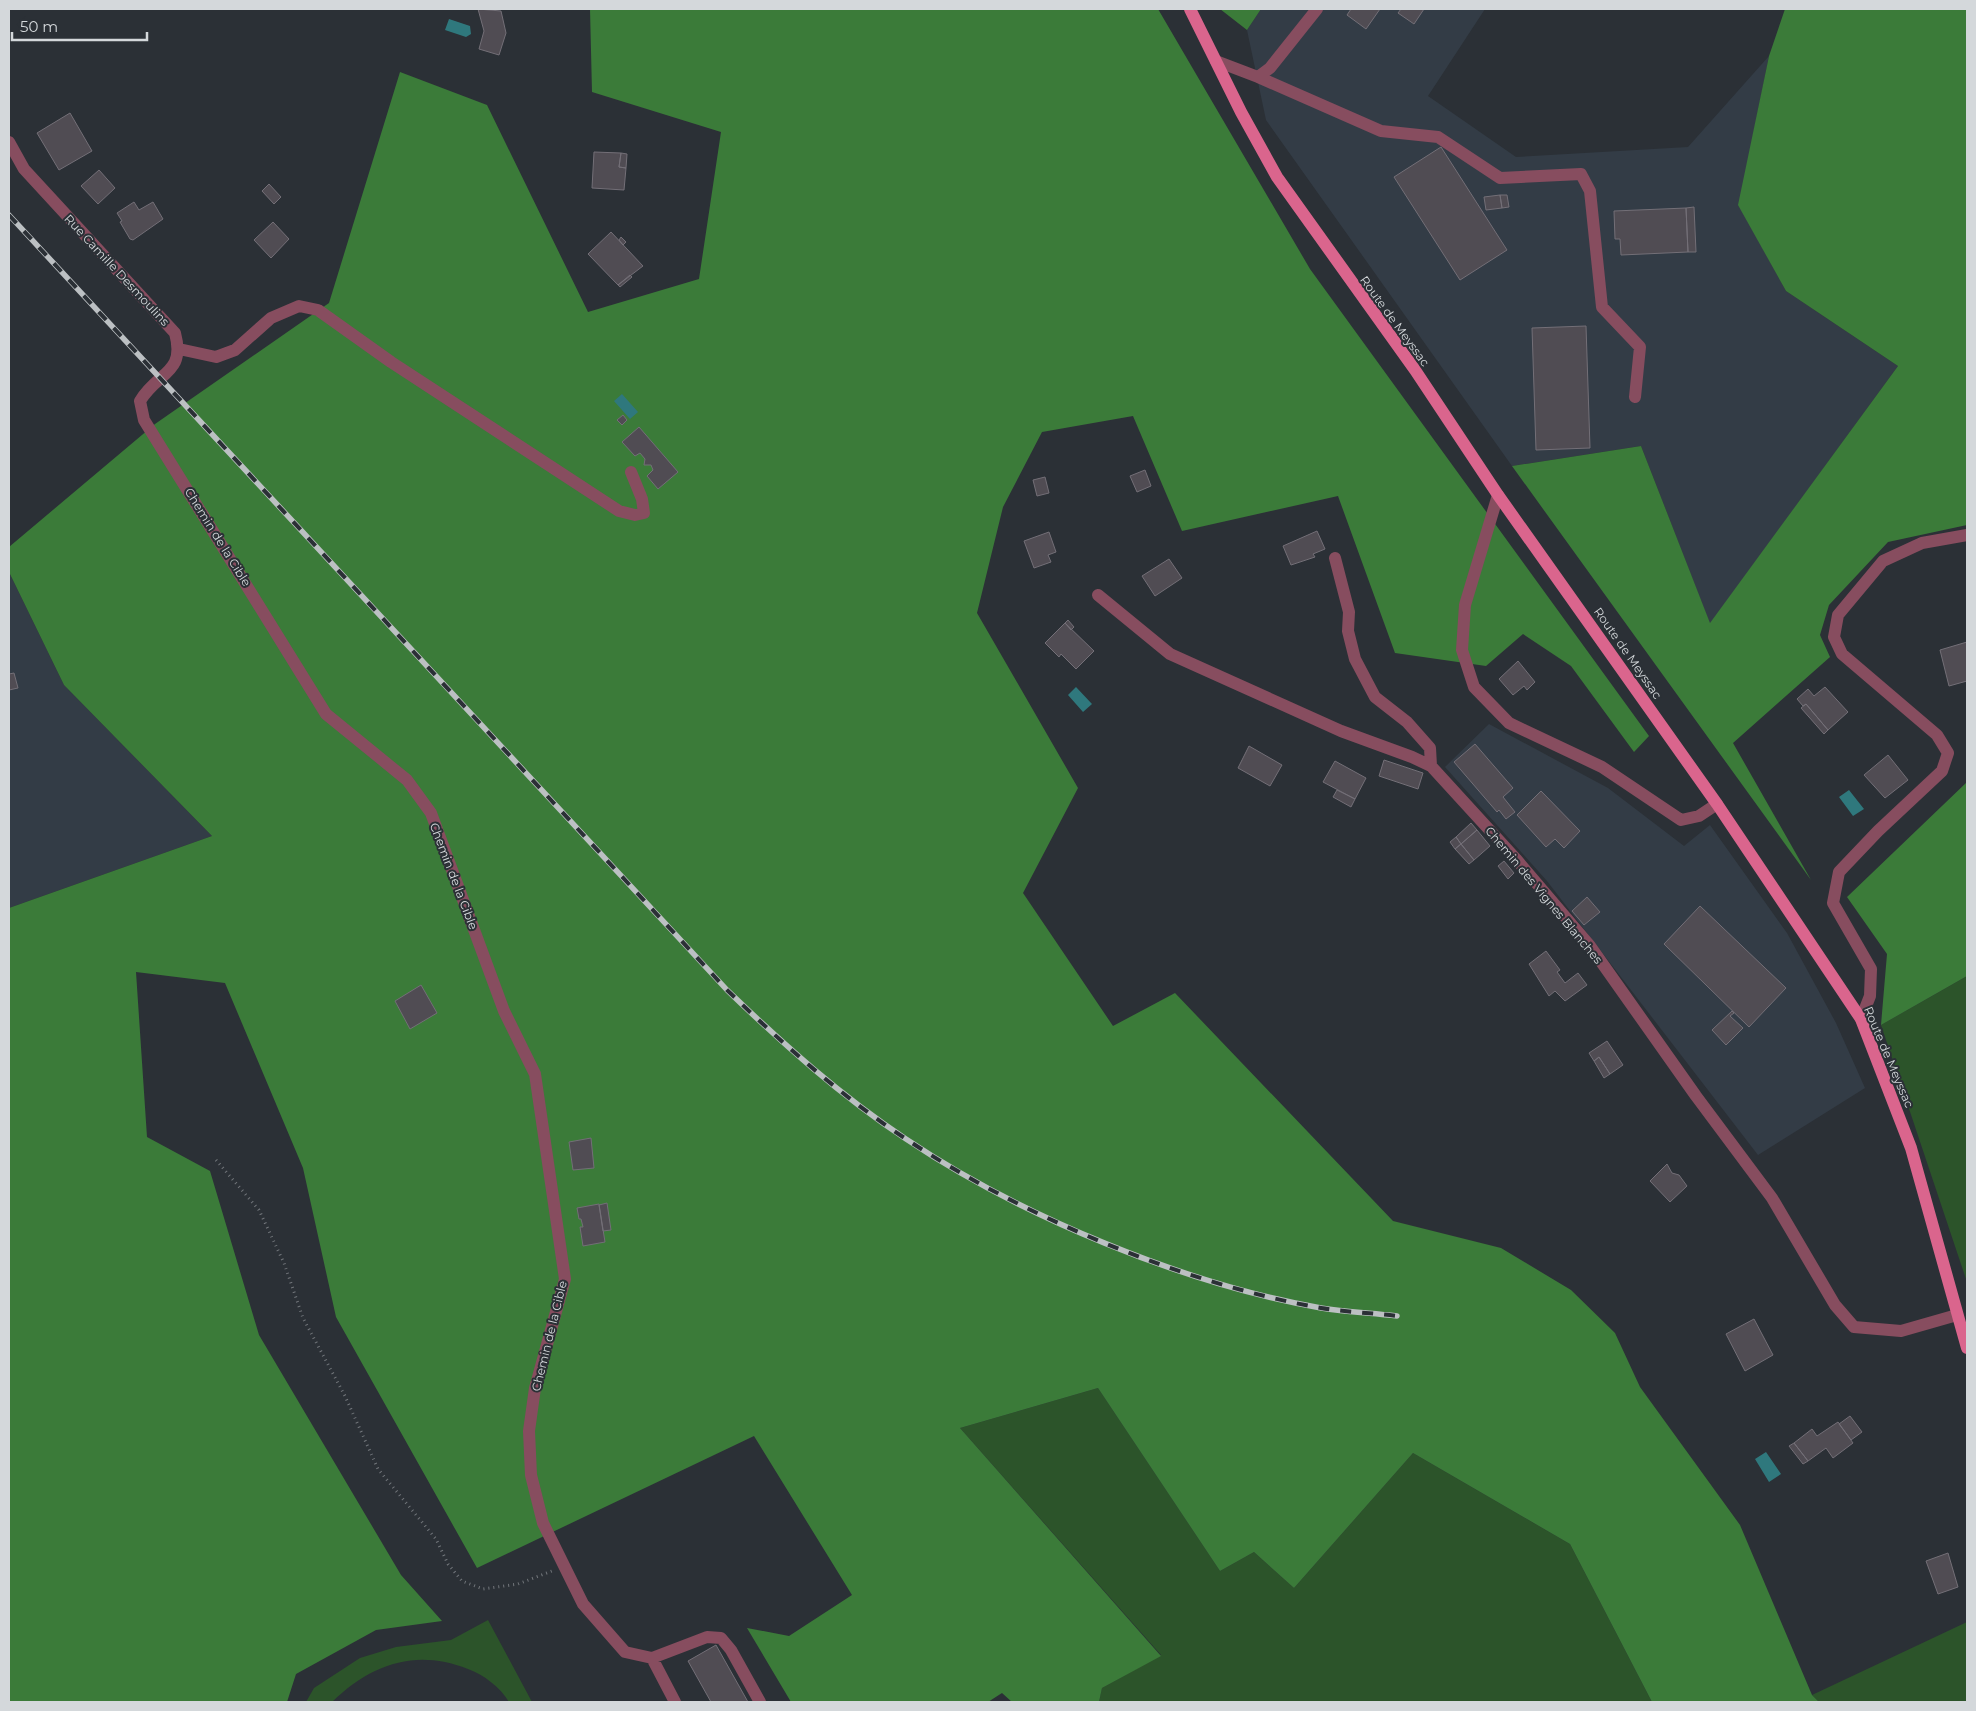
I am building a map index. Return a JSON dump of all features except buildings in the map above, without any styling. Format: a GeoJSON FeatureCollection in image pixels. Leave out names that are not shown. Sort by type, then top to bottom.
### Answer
{"type":"FeatureCollection","features":[{"type":"Feature","properties":{"kind":"main road","name":"Route de Meyssac"},"geometry":{"type":"LineString","coordinates":[[1190,9],[1277,177],[1415,370],[1498,495],[1717,804],[1861,1018],[1911,1148],[1967,1348]]}},
{"type":"Feature","properties":{"kind":"street"},"geometry":{"type":"LineString","coordinates":[[1258,77],[1270,68],[1317,9]]}},
{"type":"Feature","properties":{"kind":"street"},"geometry":{"type":"LineString","coordinates":[[1216,61],[1258,77],[1381,131],[1438,137],[1500,178],[1581,174],[1590,191],[1602,307],[1640,347],[1635,397]]}},
{"type":"Feature","properties":{"kind":"street","name":"Rue Camille Desmoulins"},"geometry":{"type":"LineString","coordinates":[[9,142],[24,169],[175,333],[180,349]]}},
{"type":"Feature","properties":{"kind":"street"},"geometry":{"type":"LineString","coordinates":[[180,349],[216,357],[234,350],[271,318],[299,306],[318,310],[391,362],[619,511],[635,515],[644,513],[642,499],[631,472]]}},
{"type":"Feature","properties":{"kind":"street","name":"Chemin de la Cible"},"geometry":{"type":"LineString","coordinates":[[180,349],[175,364],[146,392],[140,401],[144,420],[326,714],[407,780],[431,813],[504,1011],[535,1074],[566,1279],[535,1388],[529,1431],[531,1475],[543,1523],[583,1604],[625,1652],[652,1658]]}},
{"type":"Feature","properties":{"kind":"street"},"geometry":{"type":"LineString","coordinates":[[1498,495],[1465,605],[1462,650],[1474,687],[1509,723],[1602,767],[1681,820],[1699,816],[1717,804]]}},
{"type":"Feature","properties":{"kind":"street"},"geometry":{"type":"LineString","coordinates":[[1861,1018],[1870,996],[1872,969],[1833,903],[1839,872],[1878,831],[1942,771],[1948,753],[1937,735],[1842,654],[1834,637],[1838,615],[1883,561],[1922,543],[1967,534]]}},
{"type":"Feature","properties":{"kind":"street"},"geometry":{"type":"LineString","coordinates":[[1335,558],[1349,612],[1348,631],[1354,659],[1375,697],[1407,722],[1430,748],[1431,766]]}},
{"type":"Feature","properties":{"kind":"street","name":"Chemin des Vignes Blanches"},"geometry":{"type":"LineString","coordinates":[[1098,595],[1170,654],[1341,731],[1431,766],[1516,859],[1590,946],[1696,1096],[1772,1198],[1835,1305],[1854,1327],[1901,1331],[1958,1315]]}},
{"type":"Feature","properties":{"kind":"street"},"geometry":{"type":"LineString","coordinates":[[675,1702],[652,1658],[707,1637],[721,1638],[731,1650],[760,1702]]}},
{"type":"Feature","properties":{"kind":"path"},"geometry":{"type":"LineString","coordinates":[[216,1160],[259,1210],[284,1263],[303,1318],[345,1396],[378,1469],[436,1539],[448,1564],[462,1580],[483,1589],[518,1584],[565,1566]]}},
{"type":"Feature","properties":{"kind":"shaded area"},"geometry":{"type":"Polygon","coordinates":[[[1261,9],[1485,9],[1428,96],[1516,157],[1688,147],[1769,56],[1739,205],[1786,291],[1898,366],[1710,624],[1641,446],[1512,466],[1266,120],[1247,30],[1261,9]]]}},
{"type":"Feature","properties":{"kind":"shaded area"},"geometry":{"type":"Polygon","coordinates":[[[9,572],[64,685],[212,836],[9,908],[9,572]]]}},
{"type":"Feature","properties":{"kind":"shaded area"},"geometry":{"type":"Polygon","coordinates":[[[1489,724],[1608,788],[1684,846],[1710,825],[1787,933],[1836,1023],[1865,1088],[1758,1155],[1547,881],[1445,767],[1489,724]]]}},
{"type":"Feature","properties":{"kind":"green space"},"geometry":{"type":"Polygon","coordinates":[[[590,9],[1158,9],[1310,269],[1649,736],[1634,752],[1571,666],[1523,634],[1486,666],[1395,653],[1338,496],[1182,531],[1133,416],[1042,432],[1003,507],[977,613],[1078,788],[1023,893],[1113,1026],[1175,993],[1393,1221],[1501,1248],[1571,1290],[1615,1333],[1640,1387],[1740,1525],[1812,1695],[1819,1702],[1652,1702],[1570,1544],[1413,1453],[1294,1588],[1254,1552],[1220,1571],[1098,1388],[960,1428],[1161,1656],[1102,1688],[1099,1702],[1012,1702],[1002,1693],[988,1702],[791,1702],[747,1628],[789,1636],[852,1595],[754,1436],[477,1568],[336,1317],[303,1168],[225,983],[136,972],[147,1137],[210,1171],[259,1335],[401,1575],[442,1621],[376,1630],[296,1674],[287,1702],[9,1702],[9,908],[212,836],[64,685],[9,572],[9,547],[155,424],[329,303],[400,72],[487,105],[588,312],[699,279],[721,132],[592,92],[590,9]]]}},
{"type":"Feature","properties":{"kind":"green space"},"geometry":{"type":"Polygon","coordinates":[[[1220,9],[1261,9],[1247,30],[1220,9]]]}},
{"type":"Feature","properties":{"kind":"green space"},"geometry":{"type":"Polygon","coordinates":[[[1785,9],[1967,9],[1967,525],[1888,542],[1829,605],[1820,635],[1830,657],[1733,743],[1811,880],[1512,466],[1641,446],[1710,623],[1898,366],[1786,291],[1738,205],[1769,56],[1785,9]]]}},
{"type":"Feature","properties":{"kind":"green space"},"geometry":{"type":"Polygon","coordinates":[[[1967,782],[1967,976],[1881,1025],[1887,954],[1847,897],[1967,782]]]}},
{"type":"Feature","properties":{"kind":"green space"},"geometry":{"type":"Polygon","coordinates":[[[1967,976],[1967,1282],[1881,1025],[1967,976]]]}},
{"type":"Feature","properties":{"kind":"green space"},"geometry":{"type":"Polygon","coordinates":[[[1098,1388],[1220,1571],[1254,1552],[1294,1588],[1413,1453],[1570,1544],[1652,1702],[1099,1702],[1102,1688],[1161,1655],[960,1428],[1098,1388]]]}},
{"type":"Feature","properties":{"kind":"green space"},"geometry":{"type":"Polygon","coordinates":[[[488,1620],[532,1702],[509,1702],[491,1682],[468,1669],[449,1663],[412,1660],[378,1669],[362,1678],[332,1702],[306,1702],[314,1688],[360,1658],[396,1647],[451,1640],[488,1620]]]}},
{"type":"Feature","properties":{"kind":"green space"},"geometry":{"type":"Polygon","coordinates":[[[1967,1622],[1967,1702],[1819,1702],[1812,1695],[1967,1622]]]}},
{"type":"Feature","properties":{"kind":"water"},"geometry":{"type":"Polygon","coordinates":[[[449,19],[470,26],[471,34],[466,37],[445,30],[449,19]]]}},
{"type":"Feature","properties":{"kind":"water"},"geometry":{"type":"Polygon","coordinates":[[[622,394],[638,412],[630,419],[614,401],[622,394]]]}},
{"type":"Feature","properties":{"kind":"water"},"geometry":{"type":"Polygon","coordinates":[[[1076,687],[1092,704],[1083,712],[1068,695],[1076,687]]]}},
{"type":"Feature","properties":{"kind":"water"},"geometry":{"type":"Polygon","coordinates":[[[1849,790],[1864,809],[1853,816],[1839,797],[1849,790]]]}},
{"type":"Feature","properties":{"kind":"water"},"geometry":{"type":"Polygon","coordinates":[[[1766,1452],[1781,1474],[1769,1482],[1755,1459],[1766,1452]]]}},
{"type":"Feature","properties":{"kind":"railway"},"geometry":{"type":"LineString","coordinates":[[9,215],[727,990],[791,1050],[858,1105],[906,1139],[1000,1195],[1105,1243],[1160,1264],[1269,1297],[1340,1311],[1397,1316]]}}]}
